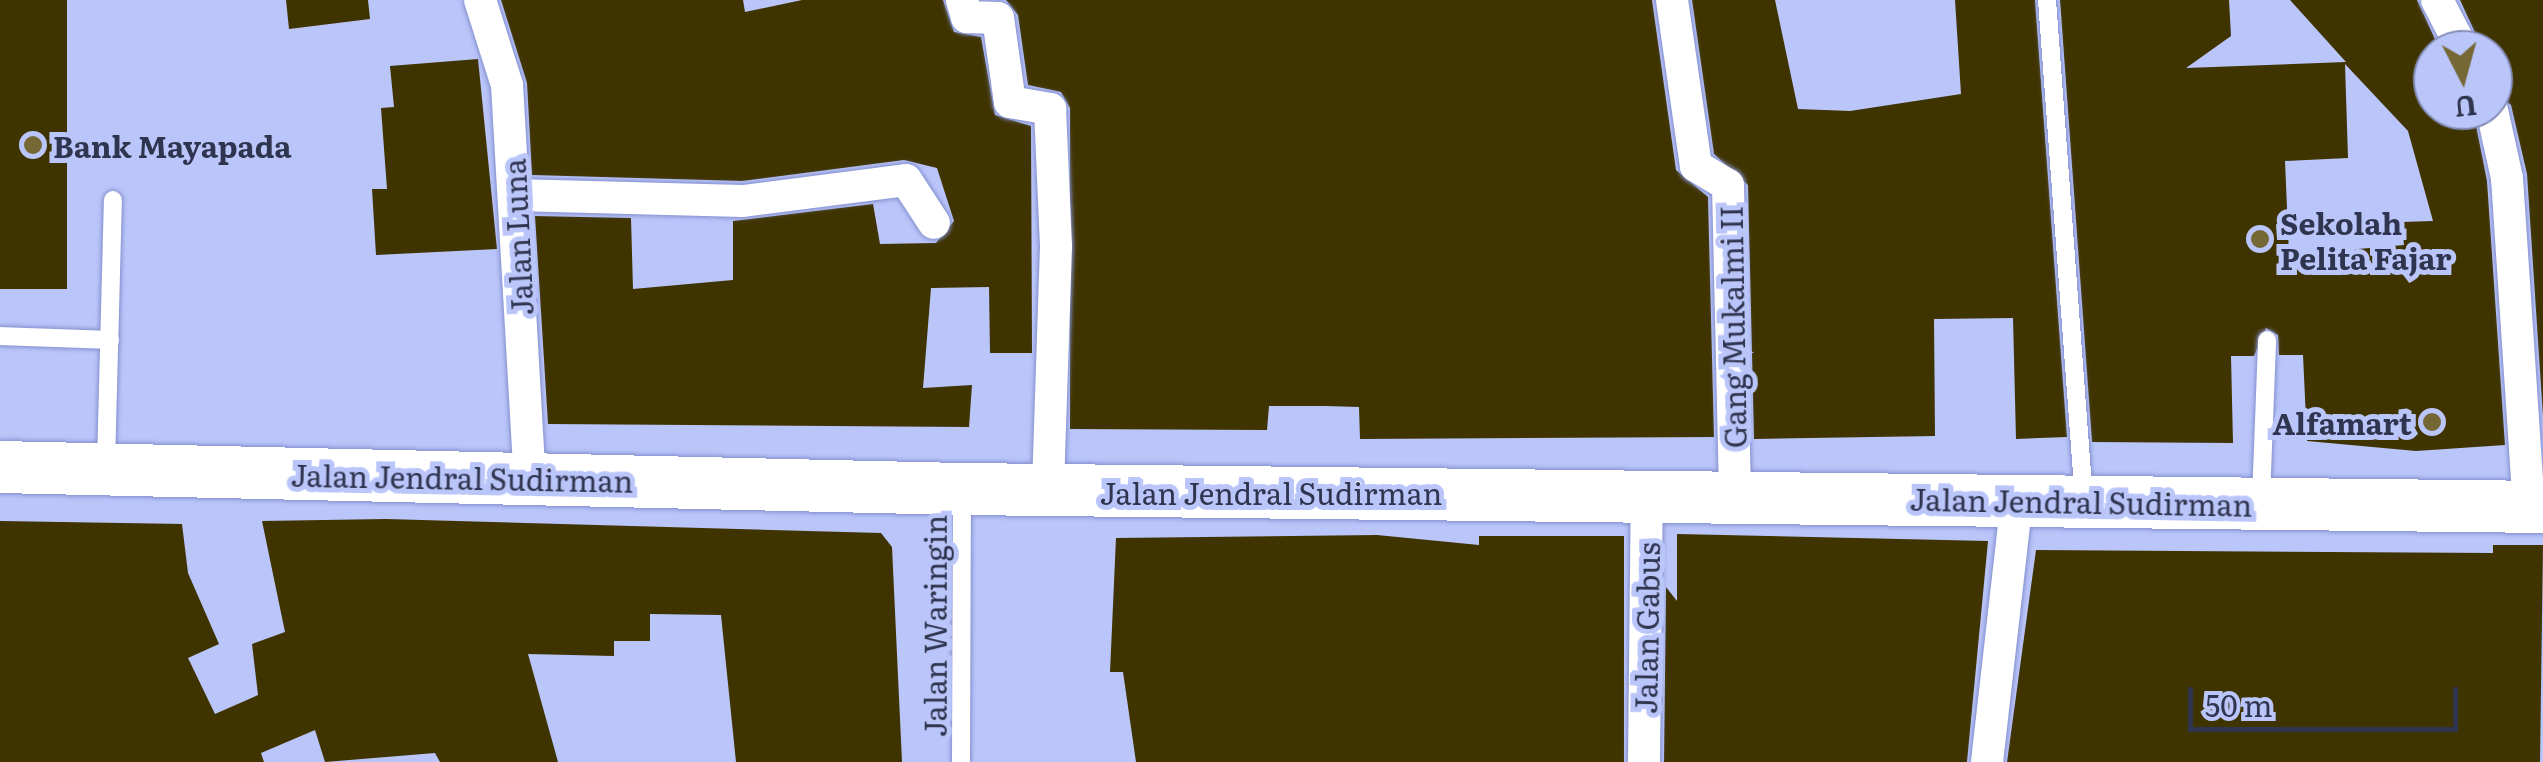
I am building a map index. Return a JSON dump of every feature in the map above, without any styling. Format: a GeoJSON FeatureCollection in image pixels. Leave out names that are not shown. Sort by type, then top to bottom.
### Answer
{"type":"FeatureCollection","features":[{"type":"Feature","properties":{"kind":"main road","name":"Jalan Jendral Sudirman"},"geometry":{"type":"LineString","coordinates":[[0,467],[962,490],[1647,494],[2536,507]]}},
{"type":"Feature","properties":{"kind":"street","name":"Jalan Luna"},"geometry":{"type":"LineString","coordinates":[[480,0],[507,85],[530,478]]}},
{"type":"Feature","properties":{"kind":"street"},"geometry":{"type":"LineString","coordinates":[[962,0],[967,17],[998,18],[1010,102],[1050,109],[1056,246],[1048,490]]}},
{"type":"Feature","properties":{"kind":"street","name":"Gang Mukalmi II"},"geometry":{"type":"LineString","coordinates":[[1672,0],[1696,166],[1728,185],[1735,496]]}},
{"type":"Feature","properties":{"kind":"street"},"geometry":{"type":"LineString","coordinates":[[2437,0],[2453,30]]}},
{"type":"Feature","properties":{"kind":"street"},"geometry":{"type":"LineString","coordinates":[[2496,130],[2507,178],[2536,507]]}},
{"type":"Feature","properties":{"kind":"street"},"geometry":{"type":"LineString","coordinates":[[514,195],[744,202],[906,180],[934,223]]}},
{"type":"Feature","properties":{"kind":"street","name":"Jalan Gabus"},"geometry":{"type":"LineString","coordinates":[[1644,762],[1647,494]]}},
{"type":"Feature","properties":{"kind":"street"},"geometry":{"type":"LineString","coordinates":[[1987,762],[2017,498]]}},
{"type":"Feature","properties":{"kind":"lane"},"geometry":{"type":"LineString","coordinates":[[2047,0],[2084,500]]}},
{"type":"Feature","properties":{"kind":"lane"},"geometry":{"type":"LineString","coordinates":[[106,470],[113,200]]}},
{"type":"Feature","properties":{"kind":"lane"},"geometry":{"type":"LineString","coordinates":[[0,336],[110,340]]}},
{"type":"Feature","properties":{"kind":"lane"},"geometry":{"type":"LineString","coordinates":[[2261,504],[2267,340]]}},
{"type":"Feature","properties":{"kind":"lane","name":"Jalan Waringin"},"geometry":{"type":"LineString","coordinates":[[961,762],[962,490]]}},
{"type":"Feature","properties":{"kind":"building","name":"Bank Mayapada"},"geometry":{"type":"Polygon","coordinates":[[[0,0],[67,0],[67,289],[0,289],[0,0]]]}},
{"type":"Feature","properties":{"kind":"building"},"geometry":{"type":"Polygon","coordinates":[[[286,0],[368,0],[370,19],[289,29],[286,0]]]}},
{"type":"Feature","properties":{"kind":"building"},"geometry":{"type":"Polygon","coordinates":[[[501,0],[743,0],[745,12],[802,0],[943,0],[954,32],[981,37],[995,115],[1031,126],[1032,353],[990,353],[989,287],[931,288],[923,388],[972,385],[969,427],[548,424],[535,216],[631,218],[633,289],[733,280],[733,221],[873,204],[880,244],[936,243],[954,221],[937,168],[904,160],[742,181],[532,175],[527,83],[501,0]]]}},
{"type":"Feature","properties":{"kind":"building"},"geometry":{"type":"Polygon","coordinates":[[[1006,0],[1652,0],[1676,170],[1708,197],[1714,437],[1360,439],[1359,407],[1326,406],[1269,406],[1267,430],[1070,429],[1070,108],[1061,92],[1028,85],[1018,15],[1006,0]]]}},
{"type":"Feature","properties":{"kind":"building"},"geometry":{"type":"Polygon","coordinates":[[[1692,0],[1775,0],[1798,109],[1850,111],[1961,94],[1955,0],[2035,0],[2067,437],[2016,439],[2013,318],[1934,319],[1935,436],[1754,439],[1748,185],[1714,154],[1692,0]]]}},
{"type":"Feature","properties":{"kind":"building"},"geometry":{"type":"Polygon","coordinates":[[[2060,0],[2229,0],[2231,36],[2186,68],[2346,62],[2290,0],[2417,0],[2431,30],[2413,30],[2413,130],[2477,130],[2487,181],[2505,445],[2416,451],[2307,441],[2303,355],[2279,355],[2278,335],[2266,328],[2254,356],[2231,356],[2233,443],[2092,442],[2060,0]],[[2345,64],[2348,158],[2285,161],[2289,255],[2404,245],[2402,222],[2433,221],[2408,131],[2345,64]]]}},
{"type":"Feature","properties":{"kind":"building"},"geometry":{"type":"Polygon","coordinates":[[[2460,0],[2543,0],[2543,417],[2527,174],[2513,114],[2513,30],[2474,30],[2460,0]]]}},
{"type":"Feature","properties":{"kind":"building"},"geometry":{"type":"Polygon","coordinates":[[[478,59],[497,249],[376,255],[372,189],[387,189],[381,108],[394,107],[390,66],[478,59]]]}},
{"type":"Feature","properties":{"kind":"building"},"geometry":{"type":"Polygon","coordinates":[[[386,519],[881,533],[892,547],[902,762],[736,762],[721,615],[650,614],[650,641],[614,641],[614,656],[528,654],[558,762],[440,762],[435,753],[325,762],[315,730],[261,753],[264,762],[0,762],[0,521],[182,524],[188,573],[219,644],[188,658],[215,714],[258,695],[252,644],[285,632],[262,521],[386,519]]]}},
{"type":"Feature","properties":{"kind":"building"},"geometry":{"type":"Polygon","coordinates":[[[1677,534],[1988,541],[1967,762],[1664,762],[1666,587],[1677,601],[1677,534]]]}},
{"type":"Feature","properties":{"kind":"building"},"geometry":{"type":"Polygon","coordinates":[[[1377,535],[1479,545],[1479,536],[1624,536],[1624,762],[1136,762],[1123,672],[1110,672],[1116,538],[1377,535]]]}},
{"type":"Feature","properties":{"kind":"building"},"geometry":{"type":"Polygon","coordinates":[[[2493,545],[2543,545],[2540,762],[2007,762],[2036,550],[2493,553],[2493,545]]]}},
{"type":"Feature","properties":{"kind":"place","name":"Bank Mayapada"},"geometry":{"type":"Point","coordinates":[33,145]}},
{"type":"Feature","properties":{"kind":"place","name":"Sekolah Pelita Fajar"},"geometry":{"type":"Point","coordinates":[2260,239]}},
{"type":"Feature","properties":{"kind":"place","name":"Alfamart"},"geometry":{"type":"Point","coordinates":[2432,422]}}]}
